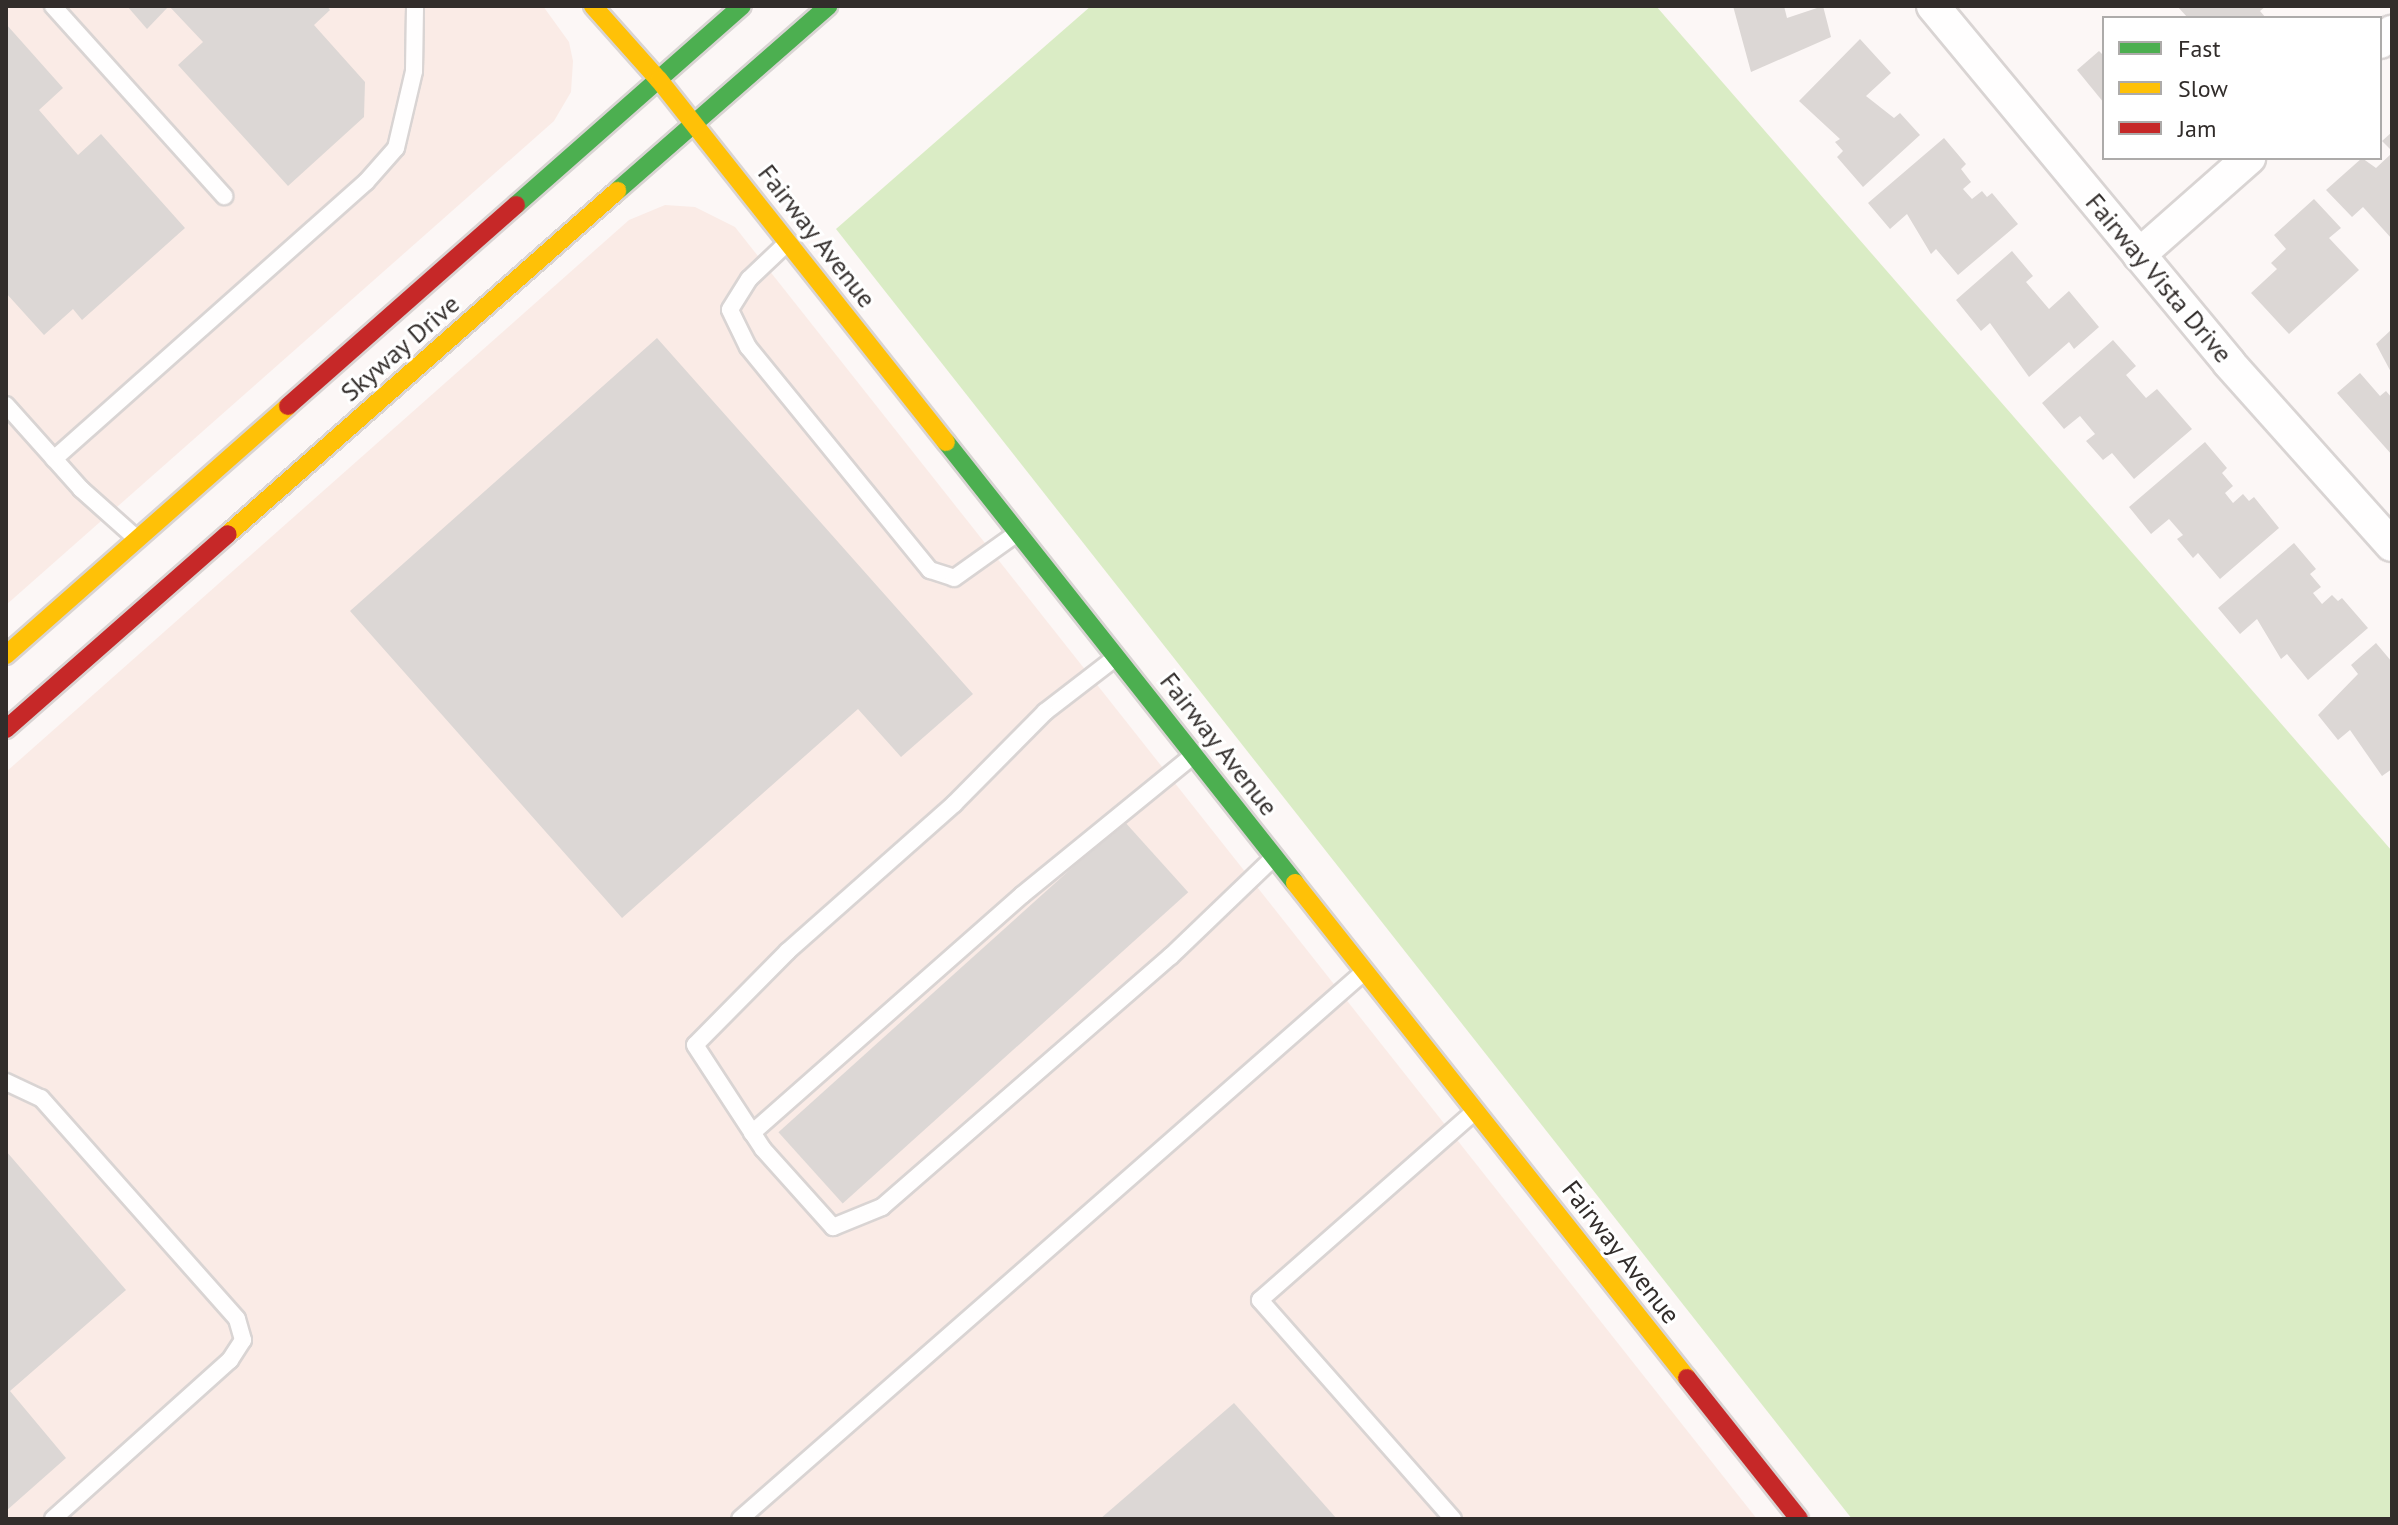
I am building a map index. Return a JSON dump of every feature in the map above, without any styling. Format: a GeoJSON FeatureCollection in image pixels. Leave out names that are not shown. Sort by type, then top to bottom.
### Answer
{"type":"FeatureCollection","features":[{"type":"Feature","properties":{"kind":"main road","name":"Fairway Avenue"},"geometry":{"type":"LineString","coordinates":[[593,6],[659,80],[1799,1519]]}},
{"type":"Feature","properties":{"kind":"main road","name":"Skyway Drive"},"geometry":{"type":"LineString","coordinates":[[6,655],[742,6]]}},
{"type":"Feature","properties":{"kind":"main road","name":"Skyway Drive"},"geometry":{"type":"LineString","coordinates":[[6,729],[828,6]]}},
{"type":"Feature","properties":{"kind":"street","name":"Fairway Vista Drive"},"geometry":{"type":"LineString","coordinates":[[1933,6],[2139,255],[2392,545]]}},
{"type":"Feature","properties":{"kind":"street"},"geometry":{"type":"LineString","coordinates":[[2139,255],[2247,160]]}},
{"type":"Feature","properties":{"kind":"lane"},"geometry":{"type":"LineString","coordinates":[[53,6],[224,196]]}},
{"type":"Feature","properties":{"kind":"lane"},"geometry":{"type":"LineString","coordinates":[[54,459],[366,182],[396,148],[414,71],[415,6]]}},
{"type":"Feature","properties":{"kind":"lane"},"geometry":{"type":"LineString","coordinates":[[788,242],[749,279],[730,310],[748,347],[930,570],[954,578],[1018,533]]}},
{"type":"Feature","properties":{"kind":"lane"},"geometry":{"type":"LineString","coordinates":[[6,405],[54,459],[137,540]]}},
{"type":"Feature","properties":{"kind":"lane"},"geometry":{"type":"LineString","coordinates":[[1117,657],[1045,712],[954,804],[788,951],[695,1045],[752,1133],[833,1227],[882,1207],[1171,956],[1275,857]]}},
{"type":"Feature","properties":{"kind":"lane"},"geometry":{"type":"LineString","coordinates":[[752,1133],[1022,895],[1194,754]]}},
{"type":"Feature","properties":{"kind":"lane"},"geometry":{"type":"LineString","coordinates":[[740,1519],[1367,970]]}},
{"type":"Feature","properties":{"kind":"lane"},"geometry":{"type":"LineString","coordinates":[[6,1082],[41,1098],[237,1319],[243,1340],[230,1360],[53,1519]]}},
{"type":"Feature","properties":{"kind":"lane"},"geometry":{"type":"LineString","coordinates":[[1453,1519],[1260,1300],[1476,1110]]}},
{"type":"Feature","properties":{"kind":"shaded area"},"geometry":{"type":"Polygon","coordinates":[[[6,6],[543,6],[569,42],[573,61],[571,92],[554,121],[6,605],[6,6]]]}},
{"type":"Feature","properties":{"kind":"shaded area"},"geometry":{"type":"Polygon","coordinates":[[[665,205],[695,207],[735,227],[1757,1519],[6,1519],[6,772],[629,220],[665,205]]]}},
{"type":"Feature","properties":{"kind":"green space"},"geometry":{"type":"Polygon","coordinates":[[[1091,6],[1656,6],[2392,851],[2392,1519],[1852,1519],[836,229],[1091,6]]]}},
{"type":"Feature","properties":{"kind":"building"},"geometry":{"type":"Polygon","coordinates":[[[127,6],[169,6],[147,29],[127,6]]]}},
{"type":"Feature","properties":{"kind":"building"},"geometry":{"type":"Polygon","coordinates":[[[169,6],[327,6],[330,10],[314,25],[365,82],[364,117],[288,186],[178,65],[203,42],[169,6]]]}},
{"type":"Feature","properties":{"kind":"building"},"geometry":{"type":"Polygon","coordinates":[[[1733,6],[1784,6],[1787,18],[1823,6],[1831,37],[1751,72],[1733,6]]]}},
{"type":"Feature","properties":{"kind":"building"},"geometry":{"type":"Polygon","coordinates":[[[2177,6],[2266,6],[2260,11],[2264,16],[2186,16],[2177,6]]]}},
{"type":"Feature","properties":{"kind":"building"},"geometry":{"type":"Polygon","coordinates":[[[6,24],[63,88],[39,110],[78,155],[101,134],[185,228],[82,320],[73,309],[44,335],[6,293],[6,24]]]}},
{"type":"Feature","properties":{"kind":"building"},"geometry":{"type":"Polygon","coordinates":[[[1860,39],[1891,73],[1866,96],[1894,118],[1900,113],[1920,135],[1863,187],[1837,157],[1843,151],[1835,142],[1840,139],[1799,101],[1860,39]]]}},
{"type":"Feature","properties":{"kind":"building"},"geometry":{"type":"Polygon","coordinates":[[[2099,51],[2102,54],[2102,101],[2077,70],[2099,51]]]}},
{"type":"Feature","properties":{"kind":"building"},"geometry":{"type":"Polygon","coordinates":[[[2392,132],[2392,151],[2382,141],[2392,132]]]}},
{"type":"Feature","properties":{"kind":"building"},"geometry":{"type":"Polygon","coordinates":[[[1944,138],[1966,164],[1961,169],[1971,182],[1963,189],[1972,199],[1982,191],[1987,197],[1992,193],[2018,224],[1958,275],[1936,249],[1931,254],[1907,214],[1890,229],[1868,203],[1944,138]]]}},
{"type":"Feature","properties":{"kind":"building"},"geometry":{"type":"Polygon","coordinates":[[[2392,153],[2392,239],[2363,207],[2352,217],[2326,190],[2360,160],[2376,168],[2392,153]]]}},
{"type":"Feature","properties":{"kind":"building"},"geometry":{"type":"Polygon","coordinates":[[[2314,199],[2341,228],[2329,238],[2359,270],[2289,334],[2251,293],[2277,269],[2271,263],[2286,249],[2274,235],[2314,199]]]}},
{"type":"Feature","properties":{"kind":"building"},"geometry":{"type":"Polygon","coordinates":[[[2012,251],[2033,276],[2026,282],[2049,309],[2069,291],[2099,327],[2074,349],[2069,342],[2029,377],[1990,323],[1981,331],[1956,300],[2012,251]]]}},
{"type":"Feature","properties":{"kind":"building"},"geometry":{"type":"Polygon","coordinates":[[[2392,329],[2392,374],[2376,344],[2392,329]]]}},
{"type":"Feature","properties":{"kind":"building"},"geometry":{"type":"Polygon","coordinates":[[[657,338],[973,694],[901,757],[858,709],[622,918],[350,611],[657,338]]]}},
{"type":"Feature","properties":{"kind":"building"},"geometry":{"type":"Polygon","coordinates":[[[2113,340],[2136,366],[2126,375],[2146,398],[2157,389],[2192,429],[2134,479],[2112,453],[2103,460],[2086,441],[2095,434],[2080,416],[2064,429],[2042,403],[2113,340]]]}},
{"type":"Feature","properties":{"kind":"building"},"geometry":{"type":"Polygon","coordinates":[[[2360,373],[2380,396],[2386,391],[2392,398],[2392,455],[2337,393],[2360,373]]]}},
{"type":"Feature","properties":{"kind":"building"},"geometry":{"type":"Polygon","coordinates":[[[2205,442],[2227,468],[2222,473],[2233,486],[2225,493],[2233,503],[2243,494],[2249,501],[2254,497],[2279,528],[2220,579],[2198,553],[2193,558],[2177,539],[2183,535],[2169,519],[2151,534],[2129,507],[2205,442]]]}},
{"type":"Feature","properties":{"kind":"building"},"geometry":{"type":"Polygon","coordinates":[[[2294,543],[2316,569],[2310,574],[2321,587],[2313,593],[2322,604],[2332,595],[2338,601],[2342,598],[2368,628],[2308,680],[2287,654],[2281,659],[2257,619],[2240,634],[2218,608],[2294,543]]]}},
{"type":"Feature","properties":{"kind":"building"},"geometry":{"type":"Polygon","coordinates":[[[2376,643],[2392,662],[2392,769],[2382,776],[2350,730],[2338,740],[2318,715],[2358,674],[2351,665],[2376,643]]]}},
{"type":"Feature","properties":{"kind":"building"},"geometry":{"type":"Polygon","coordinates":[[[1124,821],[1188,892],[843,1203],[778,1132],[1124,821]]]}},
{"type":"Feature","properties":{"kind":"building"},"geometry":{"type":"Polygon","coordinates":[[[6,1151],[126,1290],[10,1391],[66,1458],[6,1511],[6,1151]]]}},
{"type":"Feature","properties":{"kind":"building"},"geometry":{"type":"Polygon","coordinates":[[[1234,1403],[1337,1519],[1100,1519],[1234,1403]]]}},
{"type":"Feature","properties":{"kind":"traffic: fast"},"geometry":{"type":"LineString","coordinates":[[516,205],[742,6]]}},
{"type":"Feature","properties":{"kind":"traffic: fast"},"geometry":{"type":"LineString","coordinates":[[617,191],[828,6]]}},
{"type":"Feature","properties":{"kind":"traffic: fast"},"geometry":{"type":"LineString","coordinates":[[946,442],[1295,883]]}},
{"type":"Feature","properties":{"kind":"traffic: slow"},"geometry":{"type":"LineString","coordinates":[[593,6],[659,80],[946,442]]}},
{"type":"Feature","properties":{"kind":"traffic: slow"},"geometry":{"type":"LineString","coordinates":[[228,534],[617,191]]}},
{"type":"Feature","properties":{"kind":"traffic: slow"},"geometry":{"type":"LineString","coordinates":[[6,655],[288,406]]}},
{"type":"Feature","properties":{"kind":"traffic: slow"},"geometry":{"type":"LineString","coordinates":[[1295,883],[1687,1378]]}},
{"type":"Feature","properties":{"kind":"traffic: jam"},"geometry":{"type":"LineString","coordinates":[[288,406],[516,205]]}},
{"type":"Feature","properties":{"kind":"traffic: jam"},"geometry":{"type":"LineString","coordinates":[[6,729],[228,534]]}},
{"type":"Feature","properties":{"kind":"traffic: jam"},"geometry":{"type":"LineString","coordinates":[[1687,1378],[1799,1519]]}}]}
